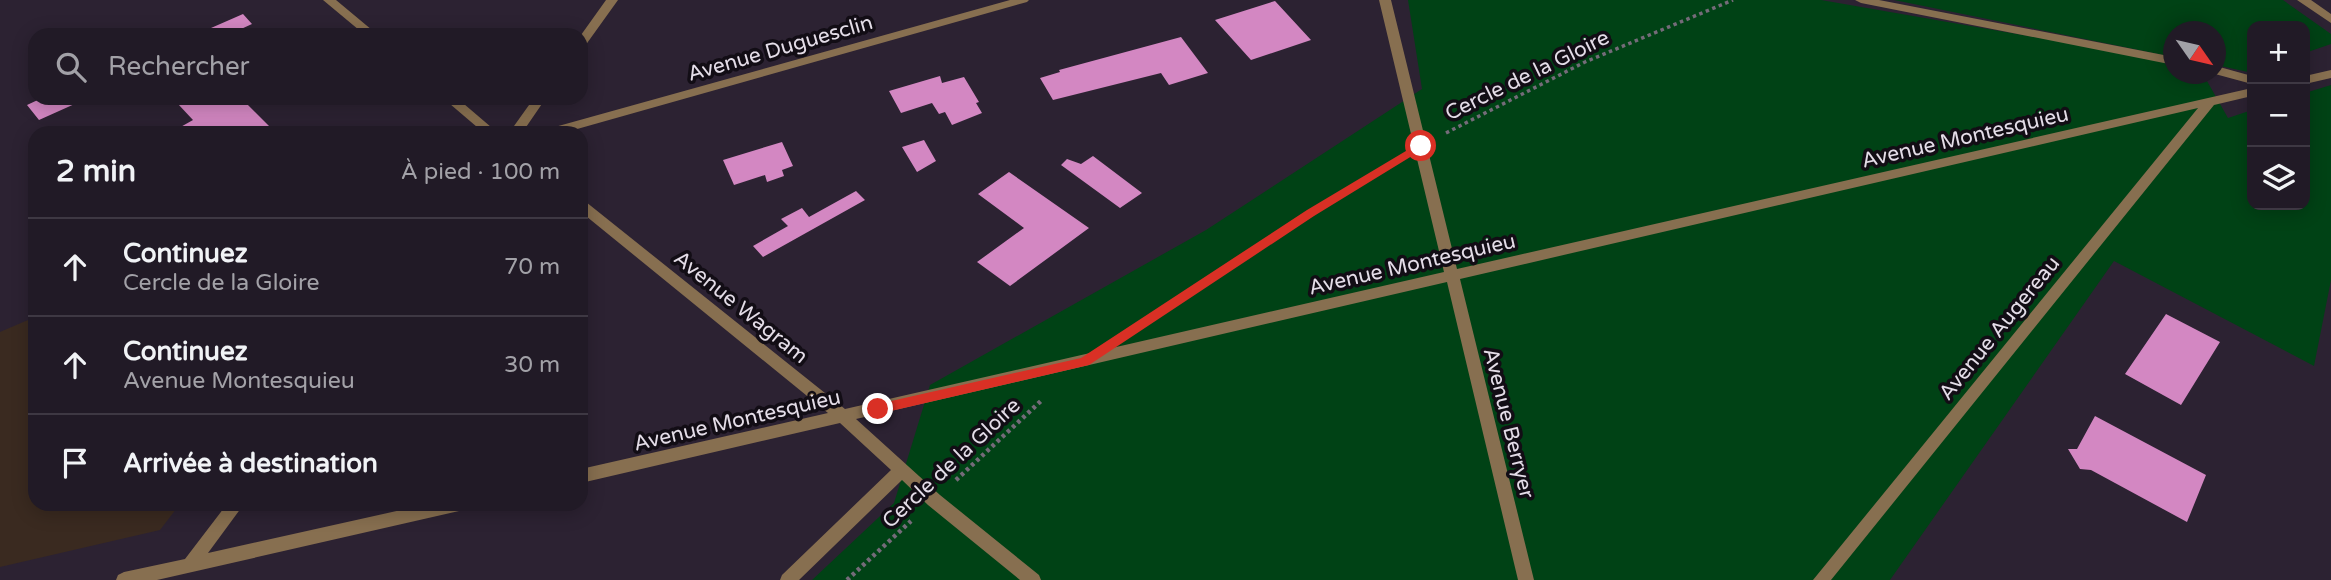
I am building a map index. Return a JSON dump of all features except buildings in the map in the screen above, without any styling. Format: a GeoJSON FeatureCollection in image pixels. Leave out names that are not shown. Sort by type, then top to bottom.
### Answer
{"type":"FeatureCollection","features":[{"type":"Feature","properties":{"kind":"street"},"geometry":{"type":"LineString","coordinates":[[329,0],[363,28]]}},
{"type":"Feature","properties":{"kind":"street"},"geometry":{"type":"LineString","coordinates":[[588,33],[612,0]]}},
{"type":"Feature","properties":{"kind":"street","name":"Avenue Duguesclin"},"geometry":{"type":"LineString","coordinates":[[573,126],[1023,0]]}},
{"type":"Feature","properties":{"kind":"street","name":"Avenue Berryer"},"geometry":{"type":"LineString","coordinates":[[1385,0],[1526,580]]}},
{"type":"Feature","properties":{"kind":"street"},"geometry":{"type":"LineString","coordinates":[[1861,0],[2163,59]]}},
{"type":"Feature","properties":{"kind":"street"},"geometry":{"type":"LineString","coordinates":[[2303,0],[2331,19]]}},
{"type":"Feature","properties":{"kind":"street"},"geometry":{"type":"LineString","coordinates":[[2226,73],[2247,79]]}},
{"type":"Feature","properties":{"kind":"street"},"geometry":{"type":"LineString","coordinates":[[2310,79],[2331,74]]}},
{"type":"Feature","properties":{"kind":"street","name":"Avenue Montesquieu"},"geometry":{"type":"LineString","coordinates":[[588,474],[2247,93]]}},
{"type":"Feature","properties":{"kind":"street","name":"Avenue Augereau"},"geometry":{"type":"LineString","coordinates":[[1821,580],[2210,102]]}},
{"type":"Feature","properties":{"kind":"street"},"geometry":{"type":"LineString","coordinates":[[458,105],[483,126]]}},
{"type":"Feature","properties":{"kind":"street"},"geometry":{"type":"LineString","coordinates":[[520,126],[535,105]]}},
{"type":"Feature","properties":{"kind":"street","name":"Avenue Wagram"},"geometry":{"type":"LineString","coordinates":[[588,211],[844,417],[934,500],[1033,580]]}},
{"type":"Feature","properties":{"kind":"street"},"geometry":{"type":"LineString","coordinates":[[788,580],[902,470]]}},
{"type":"Feature","properties":{"kind":"street"},"geometry":{"type":"LineString","coordinates":[[190,565],[231,511]]}},
{"type":"Feature","properties":{"kind":"street"},"geometry":{"type":"LineString","coordinates":[[124,580],[428,511]]}},
{"type":"Feature","properties":{"kind":"path","name":"Cercle de la Gloire"},"geometry":{"type":"LineString","coordinates":[[1152,317],[1310,213],[1421,146],[1585,62],[1733,0]]}},
{"type":"Feature","properties":{"kind":"path","name":"Cercle de la Gloire"},"geometry":{"type":"LineString","coordinates":[[847,580],[1044,398]]}},
{"type":"Feature","properties":{"kind":"shaded area"},"geometry":{"type":"Polygon","coordinates":[[[28,320],[28,511],[175,511],[160,530],[0,567],[0,332],[28,320]]]}},
{"type":"Feature","properties":{"kind":"green space"},"geometry":{"type":"Polygon","coordinates":[[[1408,0],[1821,0],[2163,59],[2163,84],[2209,84],[2228,118],[2247,112],[2247,210],[2310,210],[2310,91],[2331,85],[2331,280],[2314,366],[2114,261],[1890,580],[812,580],[894,503],[930,385],[1206,230],[1422,89],[1408,0]]]}},
{"type":"Feature","properties":{"kind":"green space"},"geometry":{"type":"Polygon","coordinates":[[[1894,0],[2283,0],[2331,34],[2331,44],[2310,51],[2310,21],[2247,21],[2247,72],[2226,67],[2226,21],[2163,21],[2163,55],[1894,0]]]}},
{"type":"Feature","properties":{"kind":"route"},"geometry":{"type":"LineString","coordinates":[[878,409],[1084,362],[1310,213],[1421,146]]}}]}
